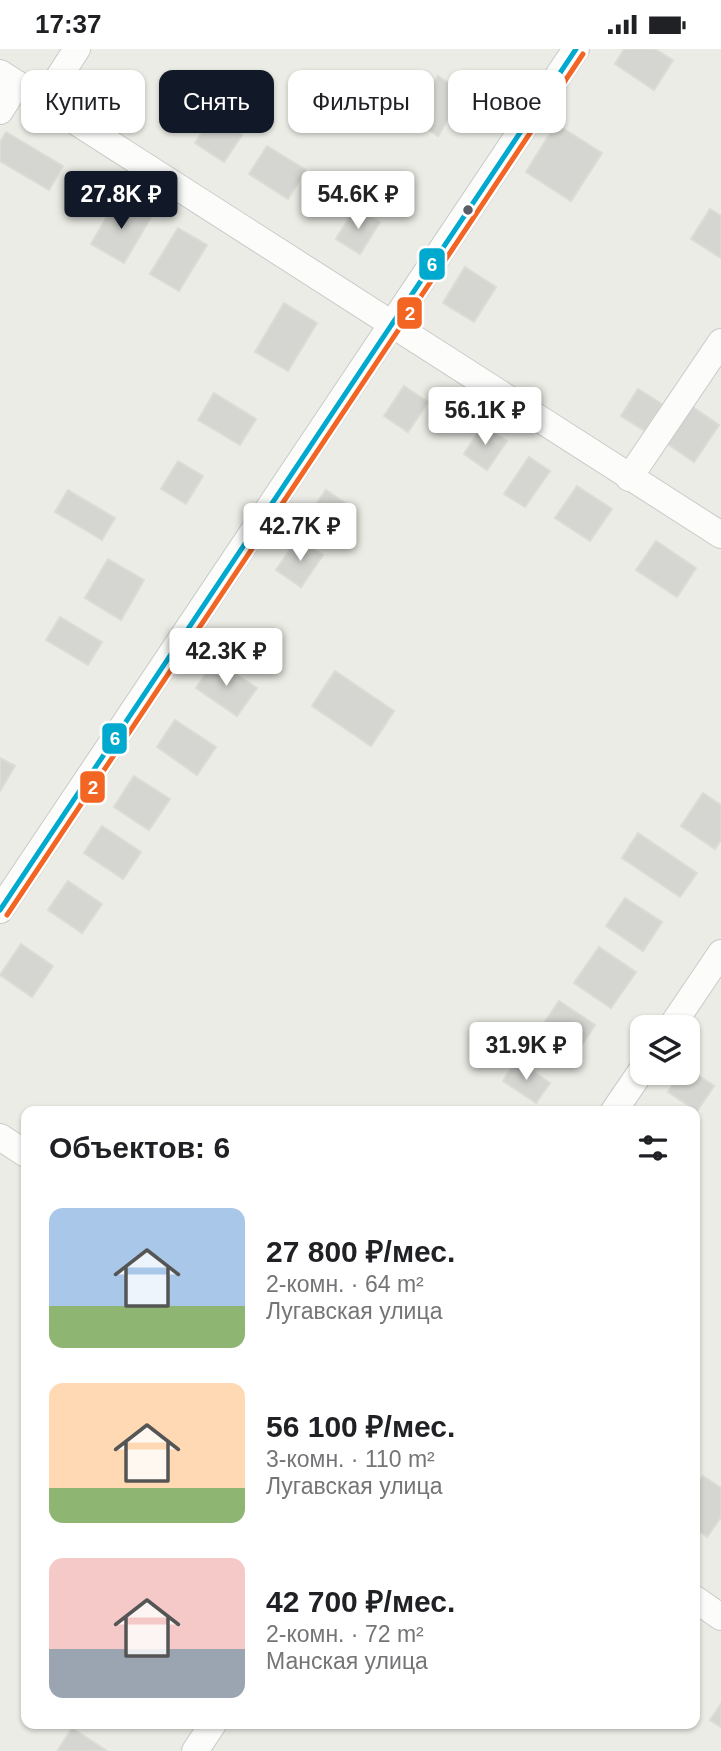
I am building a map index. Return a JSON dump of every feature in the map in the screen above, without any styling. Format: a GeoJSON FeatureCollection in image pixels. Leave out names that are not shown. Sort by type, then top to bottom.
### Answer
{"type":"FeatureCollection","features":[{"type":"Feature","properties":{"kind":"street"},"geometry":{"type":"LineString","coordinates":[[63,70],[77,49]]}},
{"type":"Feature","properties":{"kind":"street"},"geometry":{"type":"LineString","coordinates":[[0,910],[576,49]]}},
{"type":"Feature","properties":{"kind":"street"},"geometry":{"type":"LineString","coordinates":[[0,111],[8,78]]}},
{"type":"Feature","properties":{"kind":"street"},"geometry":{"type":"LineString","coordinates":[[95,133],[721,535]]}},
{"type":"Feature","properties":{"kind":"street"},"geometry":{"type":"LineString","coordinates":[[629,478],[721,342]]}},
{"type":"Feature","properties":{"kind":"street"},"geometry":{"type":"LineString","coordinates":[[679,1015],[721,953]]}},
{"type":"Feature","properties":{"kind":"street"},"geometry":{"type":"LineString","coordinates":[[617,1106],[632,1085]]}},
{"type":"Feature","properties":{"kind":"street"},"geometry":{"type":"LineString","coordinates":[[0,1137],[21,1151]]}},
{"type":"Feature","properties":{"kind":"street"},"geometry":{"type":"LineString","coordinates":[[700,1602],[721,1617]]}},
{"type":"Feature","properties":{"kind":"street"},"geometry":{"type":"LineString","coordinates":[[195,1751],[209,1729]]}},
{"type":"Feature","properties":{"kind":"building"},"geometry":{"type":"Polygon","coordinates":[[[624,49],[655,49],[673,60],[654,90],[615,64],[624,49]]]}},
{"type":"Feature","properties":{"kind":"building"},"geometry":{"type":"Polygon","coordinates":[[[438,76],[448,83],[448,119],[438,136],[434,133],[434,82],[438,76]]]}},
{"type":"Feature","properties":{"kind":"building"},"geometry":{"type":"Polygon","coordinates":[[[566,130],[602,153],[571,201],[526,172],[550,133],[566,133],[566,130]]]}},
{"type":"Feature","properties":{"kind":"building"},"geometry":{"type":"Polygon","coordinates":[[[6,132],[63,166],[49,190],[0,161],[0,142],[6,132]]]}},
{"type":"Feature","properties":{"kind":"building"},"geometry":{"type":"Polygon","coordinates":[[[201,133],[242,135],[224,162],[195,143],[201,133]]]}},
{"type":"Feature","properties":{"kind":"building"},"geometry":{"type":"Polygon","coordinates":[[[267,146],[306,170],[288,199],[249,174],[267,146]]]}},
{"type":"Feature","properties":{"kind":"building"},"geometry":{"type":"Polygon","coordinates":[[[118,198],[151,217],[124,263],[91,244],[118,198]]]}},
{"type":"Feature","properties":{"kind":"building"},"geometry":{"type":"Polygon","coordinates":[[[356,207],[380,222],[360,254],[336,239],[356,207]]]}},
{"type":"Feature","properties":{"kind":"building"},"geometry":{"type":"Polygon","coordinates":[[[710,209],[721,216],[721,258],[691,239],[710,209]]]}},
{"type":"Feature","properties":{"kind":"building"},"geometry":{"type":"Polygon","coordinates":[[[178,228],[207,245],[179,291],[150,274],[178,228]]]}},
{"type":"Feature","properties":{"kind":"building"},"geometry":{"type":"Polygon","coordinates":[[[465,267],[496,287],[474,322],[443,303],[465,267]]]}},
{"type":"Feature","properties":{"kind":"building"},"geometry":{"type":"Polygon","coordinates":[[[284,303],[317,323],[288,371],[255,352],[284,303]]]}},
{"type":"Feature","properties":{"kind":"building"},"geometry":{"type":"Polygon","coordinates":[[[404,386],[428,402],[408,432],[384,416],[404,386]]]}},
{"type":"Feature","properties":{"kind":"building"},"geometry":{"type":"Polygon","coordinates":[[[638,389],[662,404],[645,431],[621,416],[638,389]]]}},
{"type":"Feature","properties":{"kind":"building"},"geometry":{"type":"Polygon","coordinates":[[[214,393],[256,419],[240,445],[198,420],[214,393]]]}},
{"type":"Feature","properties":{"kind":"building"},"geometry":{"type":"Polygon","coordinates":[[[690,405],[719,425],[694,462],[665,442],[690,405]]]}},
{"type":"Feature","properties":{"kind":"building"},"geometry":{"type":"Polygon","coordinates":[[[483,425],[507,441],[487,470],[464,454],[483,425]]]}},
{"type":"Feature","properties":{"kind":"building"},"geometry":{"type":"Polygon","coordinates":[[[529,457],[550,471],[525,507],[504,494],[529,457]]]}},
{"type":"Feature","properties":{"kind":"building"},"geometry":{"type":"Polygon","coordinates":[[[178,461],[203,476],[186,504],[161,489],[178,461]]]}},
{"type":"Feature","properties":{"kind":"building"},"geometry":{"type":"Polygon","coordinates":[[[577,486],[612,509],[590,541],[555,518],[577,486]]]}},
{"type":"Feature","properties":{"kind":"building"},"geometry":{"type":"Polygon","coordinates":[[[68,490],[115,518],[102,540],[55,512],[68,490]]]}},
{"type":"Feature","properties":{"kind":"building"},"geometry":{"type":"Polygon","coordinates":[[[326,490],[352,508],[330,540],[304,522],[326,490]]]}},
{"type":"Feature","properties":{"kind":"building"},"geometry":{"type":"Polygon","coordinates":[[[298,538],[323,555],[301,587],[276,570],[298,538]]]}},
{"type":"Feature","properties":{"kind":"building"},"geometry":{"type":"Polygon","coordinates":[[[656,541],[696,568],[677,597],[636,570],[656,541]]]}},
{"type":"Feature","properties":{"kind":"building"},"geometry":{"type":"Polygon","coordinates":[[[108,559],[144,580],[121,620],[85,598],[108,559]]]}},
{"type":"Feature","properties":{"kind":"building"},"geometry":{"type":"Polygon","coordinates":[[[60,617],[102,642],[88,665],[46,640],[60,617]]]}},
{"type":"Feature","properties":{"kind":"building"},"geometry":{"type":"Polygon","coordinates":[[[215,660],[257,688],[237,716],[196,688],[215,660]]]}},
{"type":"Feature","properties":{"kind":"building"},"geometry":{"type":"Polygon","coordinates":[[[335,671],[394,711],[371,746],[312,706],[335,671]]]}},
{"type":"Feature","properties":{"kind":"building"},"geometry":{"type":"Polygon","coordinates":[[[175,720],[216,747],[197,775],[157,747],[175,720]]]}},
{"type":"Feature","properties":{"kind":"building"},"geometry":{"type":"Polygon","coordinates":[[[0,758],[15,766],[0,791],[0,758]]]}},
{"type":"Feature","properties":{"kind":"building"},"geometry":{"type":"Polygon","coordinates":[[[134,776],[170,799],[149,830],[114,807],[134,776]]]}},
{"type":"Feature","properties":{"kind":"building"},"geometry":{"type":"Polygon","coordinates":[[[703,793],[721,805],[721,840],[715,849],[681,826],[703,793]]]}},
{"type":"Feature","properties":{"kind":"building"},"geometry":{"type":"Polygon","coordinates":[[[102,826],[141,852],[123,879],[84,853],[102,826]]]}},
{"type":"Feature","properties":{"kind":"building"},"geometry":{"type":"Polygon","coordinates":[[[638,833],[697,873],[680,897],[622,858],[638,833]]]}},
{"type":"Feature","properties":{"kind":"building"},"geometry":{"type":"Polygon","coordinates":[[[68,881],[102,904],[82,933],[48,910],[68,881]]]}},
{"type":"Feature","properties":{"kind":"building"},"geometry":{"type":"Polygon","coordinates":[[[625,898],[662,922],[643,951],[606,926],[625,898]]]}},
{"type":"Feature","properties":{"kind":"building"},"geometry":{"type":"Polygon","coordinates":[[[21,944],[53,966],[32,997],[0,975],[21,944]]]}},
{"type":"Feature","properties":{"kind":"building"},"geometry":{"type":"Polygon","coordinates":[[[599,947],[636,972],[611,1008],[574,983],[599,947]]]}},
{"type":"Feature","properties":{"kind":"building"},"geometry":{"type":"Polygon","coordinates":[[[559,1001],[595,1025],[575,1055],[539,1031],[559,1001]]]}},
{"type":"Feature","properties":{"kind":"building"},"geometry":{"type":"Polygon","coordinates":[[[516,1060],[550,1083],[536,1103],[503,1081],[516,1060]]]}},
{"type":"Feature","properties":{"kind":"building"},"geometry":{"type":"Polygon","coordinates":[[[700,1076],[714,1086],[700,1107],[689,1106],[668,1092],[672,1085],[700,1085],[700,1076]]]}},
{"type":"Feature","properties":{"kind":"building"},"geometry":{"type":"Polygon","coordinates":[[[703,1476],[721,1488],[721,1517],[707,1537],[700,1532],[700,1480],[703,1476]]]}},
{"type":"Feature","properties":{"kind":"building"},"geometry":{"type":"Polygon","coordinates":[[[721,1704],[721,1727],[710,1720],[721,1704]]]}},
{"type":"Feature","properties":{"kind":"building"},"geometry":{"type":"Polygon","coordinates":[[[74,1729],[107,1751],[59,1751],[74,1729]]]}},
{"type":"Feature","properties":{"kind":"transit line","name":"6"},"geometry":{"type":"LineString","coordinates":[[0,910],[576,49]]}},
{"type":"Feature","properties":{"kind":"transit line","name":"2"},"geometry":{"type":"LineString","coordinates":[[7,915],[583,54]]}}]}
